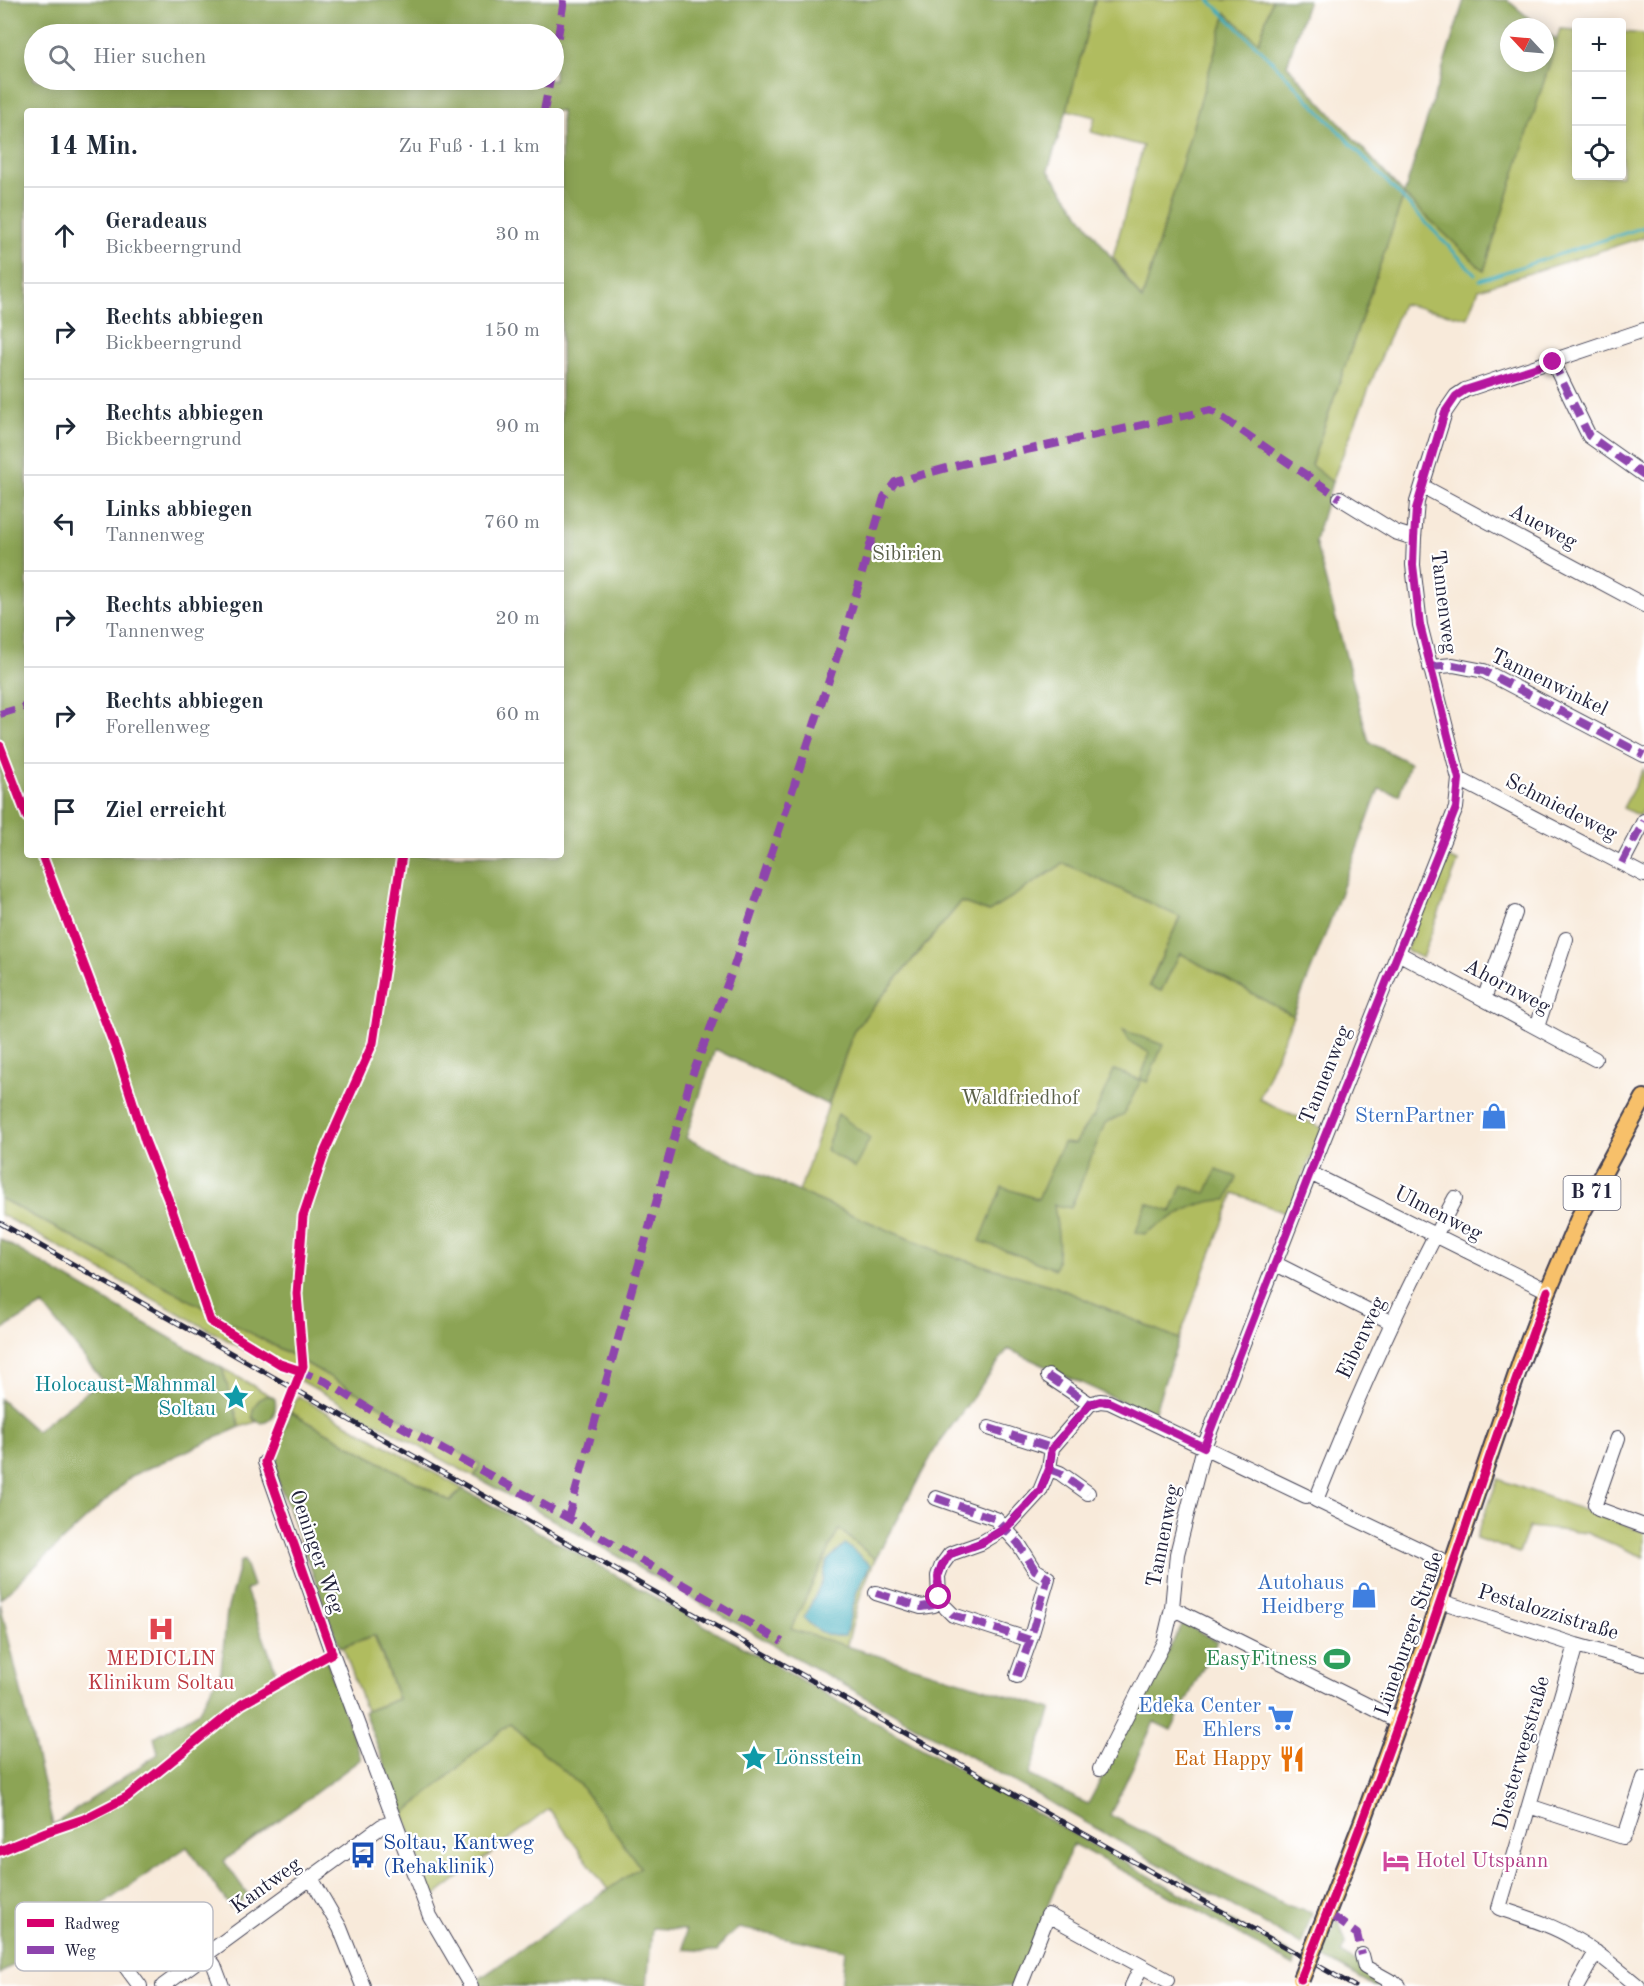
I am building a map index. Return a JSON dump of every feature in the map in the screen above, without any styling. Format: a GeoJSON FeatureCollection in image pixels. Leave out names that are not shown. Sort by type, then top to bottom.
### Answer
{"type":"FeatureCollection","features":[{"type":"Feature","properties":{"kind":"main road","name":"Lüneburger Straße"},"geometry":{"type":"LineString","coordinates":[[1300,1983],[1399,1721],[1521,1362],[1548,1292],[1580,1216],[1644,1098]]}},
{"type":"Feature","properties":{"kind":"street"},"geometry":{"type":"LineString","coordinates":[[1644,330],[1553,362],[1590,436],[1644,475]]}},
{"type":"Feature","properties":{"kind":"street","name":"Tannenweg"},"geometry":{"type":"LineString","coordinates":[[1100,1769],[1164,1642],[1172,1608],[1177,1554],[1204,1447],[1310,1173],[1456,808],[1459,779],[1430,667],[1418,609],[1413,565],[1416,509],[1445,412],[1456,396],[1465,390],[1553,362]]}},
{"type":"Feature","properties":{"kind":"street","name":"Aueweg"},"geometry":{"type":"LineString","coordinates":[[1422,486],[1644,605]]}},
{"type":"Feature","properties":{"kind":"street"},"geometry":{"type":"LineString","coordinates":[[1340,498],[1395,532],[1414,538]]}},
{"type":"Feature","properties":{"kind":"street","name":"Tannenwinkel"},"geometry":{"type":"LineString","coordinates":[[1430,667],[1453,665],[1484,671],[1644,755]]}},
{"type":"Feature","properties":{"kind":"street","name":"Schmiedeweg"},"geometry":{"type":"LineString","coordinates":[[1459,779],[1644,875]]}},
{"type":"Feature","properties":{"kind":"street"},"geometry":{"type":"LineString","coordinates":[[1622,863],[1644,821]]}},
{"type":"Feature","properties":{"kind":"street"},"geometry":{"type":"LineString","coordinates":[[1484,999],[1515,913]]}},
{"type":"Feature","properties":{"kind":"street"},"geometry":{"type":"LineString","coordinates":[[1537,1027],[1566,939]]}},
{"type":"Feature","properties":{"kind":"street","name":"Ahornweg"},"geometry":{"type":"LineString","coordinates":[[1398,953],[1595,1059]]}},
{"type":"Feature","properties":{"kind":"street","name":"Ulmenweg"},"geometry":{"type":"LineString","coordinates":[[1310,1173],[1548,1292]]}},
{"type":"Feature","properties":{"kind":"street","name":"Eibenweg"},"geometry":{"type":"LineString","coordinates":[[1311,1498],[1391,1322],[1455,1198]]}},
{"type":"Feature","properties":{"kind":"street"},"geometry":{"type":"LineString","coordinates":[[1276,1264],[1391,1322]]}},
{"type":"Feature","properties":{"kind":"street"},"geometry":{"type":"LineString","coordinates":[[1048,1376],[1090,1404]]}},
{"type":"Feature","properties":{"kind":"street"},"geometry":{"type":"LineString","coordinates":[[1030,1640],[953,1615],[940,1603],[938,1576],[950,1554],[981,1543],[1006,1528],[1040,1491],[1049,1469],[1052,1448],[1090,1404],[1100,1401],[1109,1402],[1452,1565]]}},
{"type":"Feature","properties":{"kind":"street"},"geometry":{"type":"LineString","coordinates":[[989,1428],[1052,1448]]}},
{"type":"Feature","properties":{"kind":"street"},"geometry":{"type":"LineString","coordinates":[[1618,1438],[1595,1504],[1598,1509],[1644,1526]]}},
{"type":"Feature","properties":{"kind":"street","name":"Oeninger Weg"},"geometry":{"type":"LineString","coordinates":[[265,1462],[332,1653],[430,1916],[471,1986]]}},
{"type":"Feature","properties":{"kind":"street"},"geometry":{"type":"LineString","coordinates":[[1049,1469],[1060,1473],[1088,1493]]}},
{"type":"Feature","properties":{"kind":"street"},"geometry":{"type":"LineString","coordinates":[[936,1498],[996,1519],[1018,1543],[1035,1570],[1048,1578],[1017,1676]]}},
{"type":"Feature","properties":{"kind":"street"},"geometry":{"type":"LineString","coordinates":[[876,1593],[921,1607],[940,1603]]}},
{"type":"Feature","properties":{"kind":"street","name":"Pestalozzistraße"},"geometry":{"type":"LineString","coordinates":[[1440,1601],[1576,1645],[1644,1664]]}},
{"type":"Feature","properties":{"kind":"street"},"geometry":{"type":"LineString","coordinates":[[1172,1608],[1399,1721]]}},
{"type":"Feature","properties":{"kind":"street","name":"Diesterwegstraße"},"geometry":{"type":"LineString","coordinates":[[1576,1645],[1499,1908],[1547,1925],[1596,1952]]}},
{"type":"Feature","properties":{"kind":"street"},"geometry":{"type":"LineString","coordinates":[[1529,1806],[1623,1837],[1628,1830],[1644,1778]]}},
{"type":"Feature","properties":{"kind":"street","name":"Kantweg"},"geometry":{"type":"LineString","coordinates":[[213,1950],[382,1826],[394,1822]]}},
{"type":"Feature","properties":{"kind":"street"},"geometry":{"type":"LineString","coordinates":[[311,1878],[340,1928],[363,1986]]}},
{"type":"Feature","properties":{"kind":"street"},"geometry":{"type":"LineString","coordinates":[[1020,1986],[1048,1915],[1167,1980]]}},
{"type":"Feature","properties":{"kind":"street"},"geometry":{"type":"LineString","coordinates":[[1577,1986],[1596,1952],[1638,1986]]}},
{"type":"Feature","properties":{"kind":"street"},"geometry":{"type":"LineString","coordinates":[[1362,1955],[1365,1966],[1399,1986]]}},
{"type":"Feature","properties":{"kind":"street"},"geometry":{"type":"LineString","coordinates":[[213,1964],[222,1986]]}},
{"type":"Feature","properties":{"kind":"street"},"geometry":{"type":"LineString","coordinates":[[1132,1986],[1141,1967]]}},
{"type":"Feature","properties":{"kind":"street"},"geometry":{"type":"LineString","coordinates":[[129,1971],[140,1986]]}},
{"type":"Feature","properties":{"kind":"street","name":"Kantweg"},"geometry":{"type":"LineString","coordinates":[[163,1986],[184,1971]]}},
{"type":"Feature","properties":{"kind":"green space","name":"Sibirien"},"geometry":{"type":"Polygon","coordinates":[[[0,0],[1095,0],[1067,110],[1048,170],[1142,300],[1226,13],[1259,42],[1272,0],[1308,0],[1287,65],[1404,194],[1464,0],[1507,0],[1529,18],[1500,18],[1500,72],[1547,72],[1484,271],[1404,195],[1311,465],[1332,482],[1315,541],[1369,742],[1410,763],[1399,795],[1379,789],[1293,1016],[1180,953],[1161,991],[1149,986],[1180,917],[1064,863],[989,912],[961,902],[854,1030],[828,1105],[715,1049],[686,1138],[799,1192],[944,1254],[1056,1287],[1179,1339],[1153,1416],[1008,1349],[937,1446],[875,1559],[839,1529],[791,1629],[1052,1709],[1029,1775],[1088,1804],[1183,1623],[1217,1641],[1171,1730],[1154,1722],[1110,1815],[1286,1905],[1312,1913],[1301,1945],[475,1477],[480,1464],[299,1359],[0,1198],[0,0]]]}},
{"type":"Feature","properties":{"kind":"green space"},"geometry":{"type":"Polygon","coordinates":[[[1095,0],[1272,0],[1259,42],[1226,14],[1142,300],[1113,257],[1143,146],[1091,132],[1095,117],[1067,110],[1095,0]]]}},
{"type":"Feature","properties":{"kind":"green space"},"geometry":{"type":"Polygon","coordinates":[[[1560,29],[1572,30],[1572,180],[1626,180],[1626,32],[1644,34],[1644,237],[1479,289],[1468,318],[1402,304],[1332,482],[1311,465],[1404,195],[1484,271],[1546,72],[1554,72],[1554,48],[1560,29]]]}},
{"type":"Feature","properties":{"kind":"green space"},"geometry":{"type":"Polygon","coordinates":[[[1644,768],[1644,806],[1639,816],[1623,808],[1644,768]]]}},
{"type":"Feature","properties":{"kind":"green space"},"geometry":{"type":"Polygon","coordinates":[[[1442,856],[1458,862],[1422,958],[1406,950],[1442,856]]]}},
{"type":"Feature","properties":{"kind":"green space","name":"Waldfriedhof"},"geometry":{"type":"Polygon","coordinates":[[[1064,863],[1180,917],[1149,985],[1161,991],[1180,953],[1293,1016],[1259,1099],[1322,1128],[1288,1214],[1234,1193],[1179,1339],[1056,1287],[944,1254],[799,1192],[854,1030],[961,902],[989,912],[1064,863]]]}},
{"type":"Feature","properties":{"kind":"green space"},"geometry":{"type":"Polygon","coordinates":[[[1123,1030],[1163,1045],[1147,1082],[1140,1079],[1150,1053],[1130,1042],[1123,1030]]]}},
{"type":"Feature","properties":{"kind":"green space"},"geometry":{"type":"Polygon","coordinates":[[[1114,1070],[1141,1080],[1124,1114],[1105,1123],[1071,1208],[1054,1205],[1059,1245],[1055,1269],[980,1241],[1002,1187],[1038,1199],[1063,1143],[1075,1144],[1090,1119],[1093,1118],[1114,1070]]]}},
{"type":"Feature","properties":{"kind":"green space"},"geometry":{"type":"Polygon","coordinates":[[[838,1114],[870,1138],[855,1168],[826,1150],[838,1114]]]}},
{"type":"Feature","properties":{"kind":"green space"},"geometry":{"type":"Polygon","coordinates":[[[1216,1170],[1237,1177],[1227,1200],[1194,1206],[1144,1234],[1136,1232],[1147,1203],[1171,1212],[1182,1185],[1206,1194],[1216,1170]]]}},
{"type":"Feature","properties":{"kind":"green space"},"geometry":{"type":"Polygon","coordinates":[[[0,1198],[299,1359],[480,1464],[474,1477],[0,1214],[0,1198]]]}},
{"type":"Feature","properties":{"kind":"green space"},"geometry":{"type":"Polygon","coordinates":[[[0,1239],[222,1368],[240,1427],[133,1475],[0,1599],[0,1399],[36,1431],[102,1380],[43,1305],[0,1331],[0,1239]]]}},
{"type":"Feature","properties":{"kind":"green space"},"geometry":{"type":"Polygon","coordinates":[[[222,1368],[271,1396],[268,1395],[252,1418],[256,1422],[240,1427],[222,1368]]]}},
{"type":"Feature","properties":{"kind":"green space"},"geometry":{"type":"Polygon","coordinates":[[[265,1396],[275,1399],[275,1408],[269,1421],[261,1423],[253,1417],[253,1410],[265,1396]]]}},
{"type":"Feature","properties":{"kind":"green space"},"geometry":{"type":"Polygon","coordinates":[[[298,1396],[463,1489],[450,1501],[290,1412],[298,1396]]]}},
{"type":"Feature","properties":{"kind":"green space"},"geometry":{"type":"Polygon","coordinates":[[[290,1412],[450,1501],[463,1489],[1296,1957],[1294,1966],[1073,1844],[1015,1986],[841,1986],[845,1950],[739,1928],[725,1939],[717,1952],[684,1949],[685,1930],[652,1928],[647,1986],[477,1986],[475,1982],[640,1867],[580,1785],[510,1723],[404,1814],[364,1712],[398,1699],[375,1635],[340,1647],[273,1467],[274,1457],[290,1412]]]}},
{"type":"Feature","properties":{"kind":"green space"},"geometry":{"type":"Polygon","coordinates":[[[1498,1479],[1644,1532],[1644,1557],[1587,1533],[1529,1527],[1519,1553],[1476,1538],[1498,1479]]]}},
{"type":"Feature","properties":{"kind":"green space"},"geometry":{"type":"Polygon","coordinates":[[[839,1529],[875,1559],[861,1593],[846,1648],[790,1630],[839,1529]],[[827,1561],[822,1582],[804,1618],[845,1636],[857,1591],[870,1565],[827,1561]]]}},
{"type":"Feature","properties":{"kind":"green space"},"geometry":{"type":"Polygon","coordinates":[[[244,1560],[253,1586],[246,1590],[277,1674],[325,1655],[361,1759],[224,1861],[249,1896],[231,1908],[187,1847],[106,1902],[15,1902],[15,1964],[0,1974],[0,1603],[53,1825],[158,1754],[154,1737],[198,1712],[221,1671],[227,1611],[240,1562],[244,1560]]]}},
{"type":"Feature","properties":{"kind":"green space"},"geometry":{"type":"Polygon","coordinates":[[[374,1635],[398,1699],[366,1711],[343,1647],[374,1635]]]}},
{"type":"Feature","properties":{"kind":"green space"},"geometry":{"type":"Polygon","coordinates":[[[510,1723],[580,1785],[641,1868],[608,1890],[549,1809],[432,1898],[404,1814],[510,1723]]]}},
{"type":"Feature","properties":{"kind":"green space"},"geometry":{"type":"Polygon","coordinates":[[[1337,1918],[1346,1942],[1341,1953],[1396,1986],[1374,1986],[1321,1956],[1337,1918]]]}},
{"type":"Feature","properties":{"kind":"water"},"geometry":{"type":"Polygon","coordinates":[[[845,1544],[870,1565],[857,1591],[845,1636],[833,1636],[817,1629],[804,1618],[822,1582],[827,1561],[845,1544]]]}},
{"type":"Feature","properties":{"kind":"waterway"},"geometry":{"type":"LineString","coordinates":[[1209,0],[1264,53],[1475,274]]}},
{"type":"Feature","properties":{"kind":"waterway"},"geometry":{"type":"LineString","coordinates":[[1480,280],[1644,227]]}},
{"type":"Feature","properties":{"kind":"railway"},"geometry":{"type":"LineString","coordinates":[[0,1223],[1354,1986]]}},
{"type":"Feature","properties":{"kind":"marked path"},"geometry":{"type":"LineString","coordinates":[[560,24],[564,0]]}},
{"type":"Feature","properties":{"kind":"marked path"},"geometry":{"type":"LineString","coordinates":[[545,108],[548,90]]}},
{"type":"Feature","properties":{"kind":"marked path"},"geometry":{"type":"LineString","coordinates":[[1553,362],[1589,436],[1644,475]]}},
{"type":"Feature","properties":{"kind":"marked path"},"geometry":{"type":"LineString","coordinates":[[568,1518],[690,1081],[732,972],[845,632],[884,497],[895,482],[962,464],[1211,410],[1340,498]]}},
{"type":"Feature","properties":{"kind":"marked path"},"geometry":{"type":"LineString","coordinates":[[1430,667],[1453,665],[1484,671],[1644,755]]}},
{"type":"Feature","properties":{"kind":"marked path"},"geometry":{"type":"LineString","coordinates":[[0,714],[24,707]]}},
{"type":"Feature","properties":{"kind":"marked path"},"geometry":{"type":"LineString","coordinates":[[1622,863],[1644,821]]}},
{"type":"Feature","properties":{"kind":"marked path"},"geometry":{"type":"LineString","coordinates":[[298,1371],[325,1381],[369,1409],[568,1518],[782,1642]]}},
{"type":"Feature","properties":{"kind":"marked path"},"geometry":{"type":"LineString","coordinates":[[1048,1376],[1090,1404]]}},
{"type":"Feature","properties":{"kind":"marked path"},"geometry":{"type":"LineString","coordinates":[[939,1597],[938,1576],[950,1554],[981,1543],[1006,1528],[1040,1491],[1049,1469],[1052,1448],[1090,1404],[1100,1401],[1109,1402]]}},
{"type":"Feature","properties":{"kind":"marked path"},"geometry":{"type":"LineString","coordinates":[[989,1428],[1052,1448]]}},
{"type":"Feature","properties":{"kind":"marked path"},"geometry":{"type":"LineString","coordinates":[[1049,1469],[1060,1473],[1088,1493]]}},
{"type":"Feature","properties":{"kind":"marked path"},"geometry":{"type":"LineString","coordinates":[[936,1498],[996,1519],[1018,1543],[1035,1570],[1048,1578],[1030,1640],[953,1615],[946,1608]]}},
{"type":"Feature","properties":{"kind":"marked path"},"geometry":{"type":"LineString","coordinates":[[876,1593],[921,1607],[934,1605]]}},
{"type":"Feature","properties":{"kind":"marked path"},"geometry":{"type":"LineString","coordinates":[[1017,1676],[1030,1640]]}},
{"type":"Feature","properties":{"kind":"marked path"},"geometry":{"type":"LineString","coordinates":[[1334,1917],[1357,1934],[1362,1955]]}},
{"type":"Feature","properties":{"kind":"cycle path"},"geometry":{"type":"LineString","coordinates":[[0,746],[24,809]]}},
{"type":"Feature","properties":{"kind":"cycle path"},"geometry":{"type":"LineString","coordinates":[[43,858],[118,1055],[145,1141],[170,1204],[210,1321],[280,1364],[301,1371]]}},
{"type":"Feature","properties":{"kind":"cycle path"},"geometry":{"type":"LineString","coordinates":[[0,1851],[84,1819],[127,1797],[242,1704],[332,1653],[265,1462],[303,1366],[297,1294],[303,1216],[325,1151],[373,1043],[402,858]]}},
{"type":"Feature","properties":{"kind":"cycle path"},"geometry":{"type":"LineString","coordinates":[[1301,1979],[1400,1719],[1548,1291]]}},
{"type":"Feature","properties":{"kind":"place","name":"SternPartner"},"geometry":{"type":"Point","coordinates":[1494,1116]}},
{"type":"Feature","properties":{"kind":"place","name":"Holocaust-Mahnmal Soltau"},"geometry":{"type":"Point","coordinates":[236,1397]}},
{"type":"Feature","properties":{"kind":"place","name":"Autohaus Heidberg"},"geometry":{"type":"Point","coordinates":[1364,1595]}},
{"type":"Feature","properties":{"kind":"place","name":"MEDICLIN Klinikum Soltau"},"geometry":{"type":"Point","coordinates":[161,1629]}},
{"type":"Feature","properties":{"kind":"place","name":"EasyFitness"},"geometry":{"type":"Point","coordinates":[1337,1659]}},
{"type":"Feature","properties":{"kind":"place","name":"Edeka Center Ehlers"},"geometry":{"type":"Point","coordinates":[1281,1718]}},
{"type":"Feature","properties":{"kind":"place","name":"Lönsstein"},"geometry":{"type":"Point","coordinates":[754,1758]}},
{"type":"Feature","properties":{"kind":"place","name":"Eat Happy"},"geometry":{"type":"Point","coordinates":[1292,1759]}},
{"type":"Feature","properties":{"kind":"place","name":"Soltau, Kantweg (Rehaklinik)"},"geometry":{"type":"Point","coordinates":[363,1855]}},
{"type":"Feature","properties":{"kind":"place","name":"Hotel Utspann"},"geometry":{"type":"Point","coordinates":[1396,1861]}},
{"type":"Feature","properties":{"kind":"route"},"geometry":{"type":"LineString","coordinates":[[939,1597],[938,1576],[950,1554],[981,1543],[1006,1528],[1022,1512],[1040,1491],[1049,1469],[1052,1448],[1090,1404],[1100,1401],[1109,1402],[1204,1447],[1310,1173],[1456,808],[1459,779],[1420,625],[1413,565],[1414,517],[1445,412],[1456,396],[1465,390],[1553,362]]}}]}
